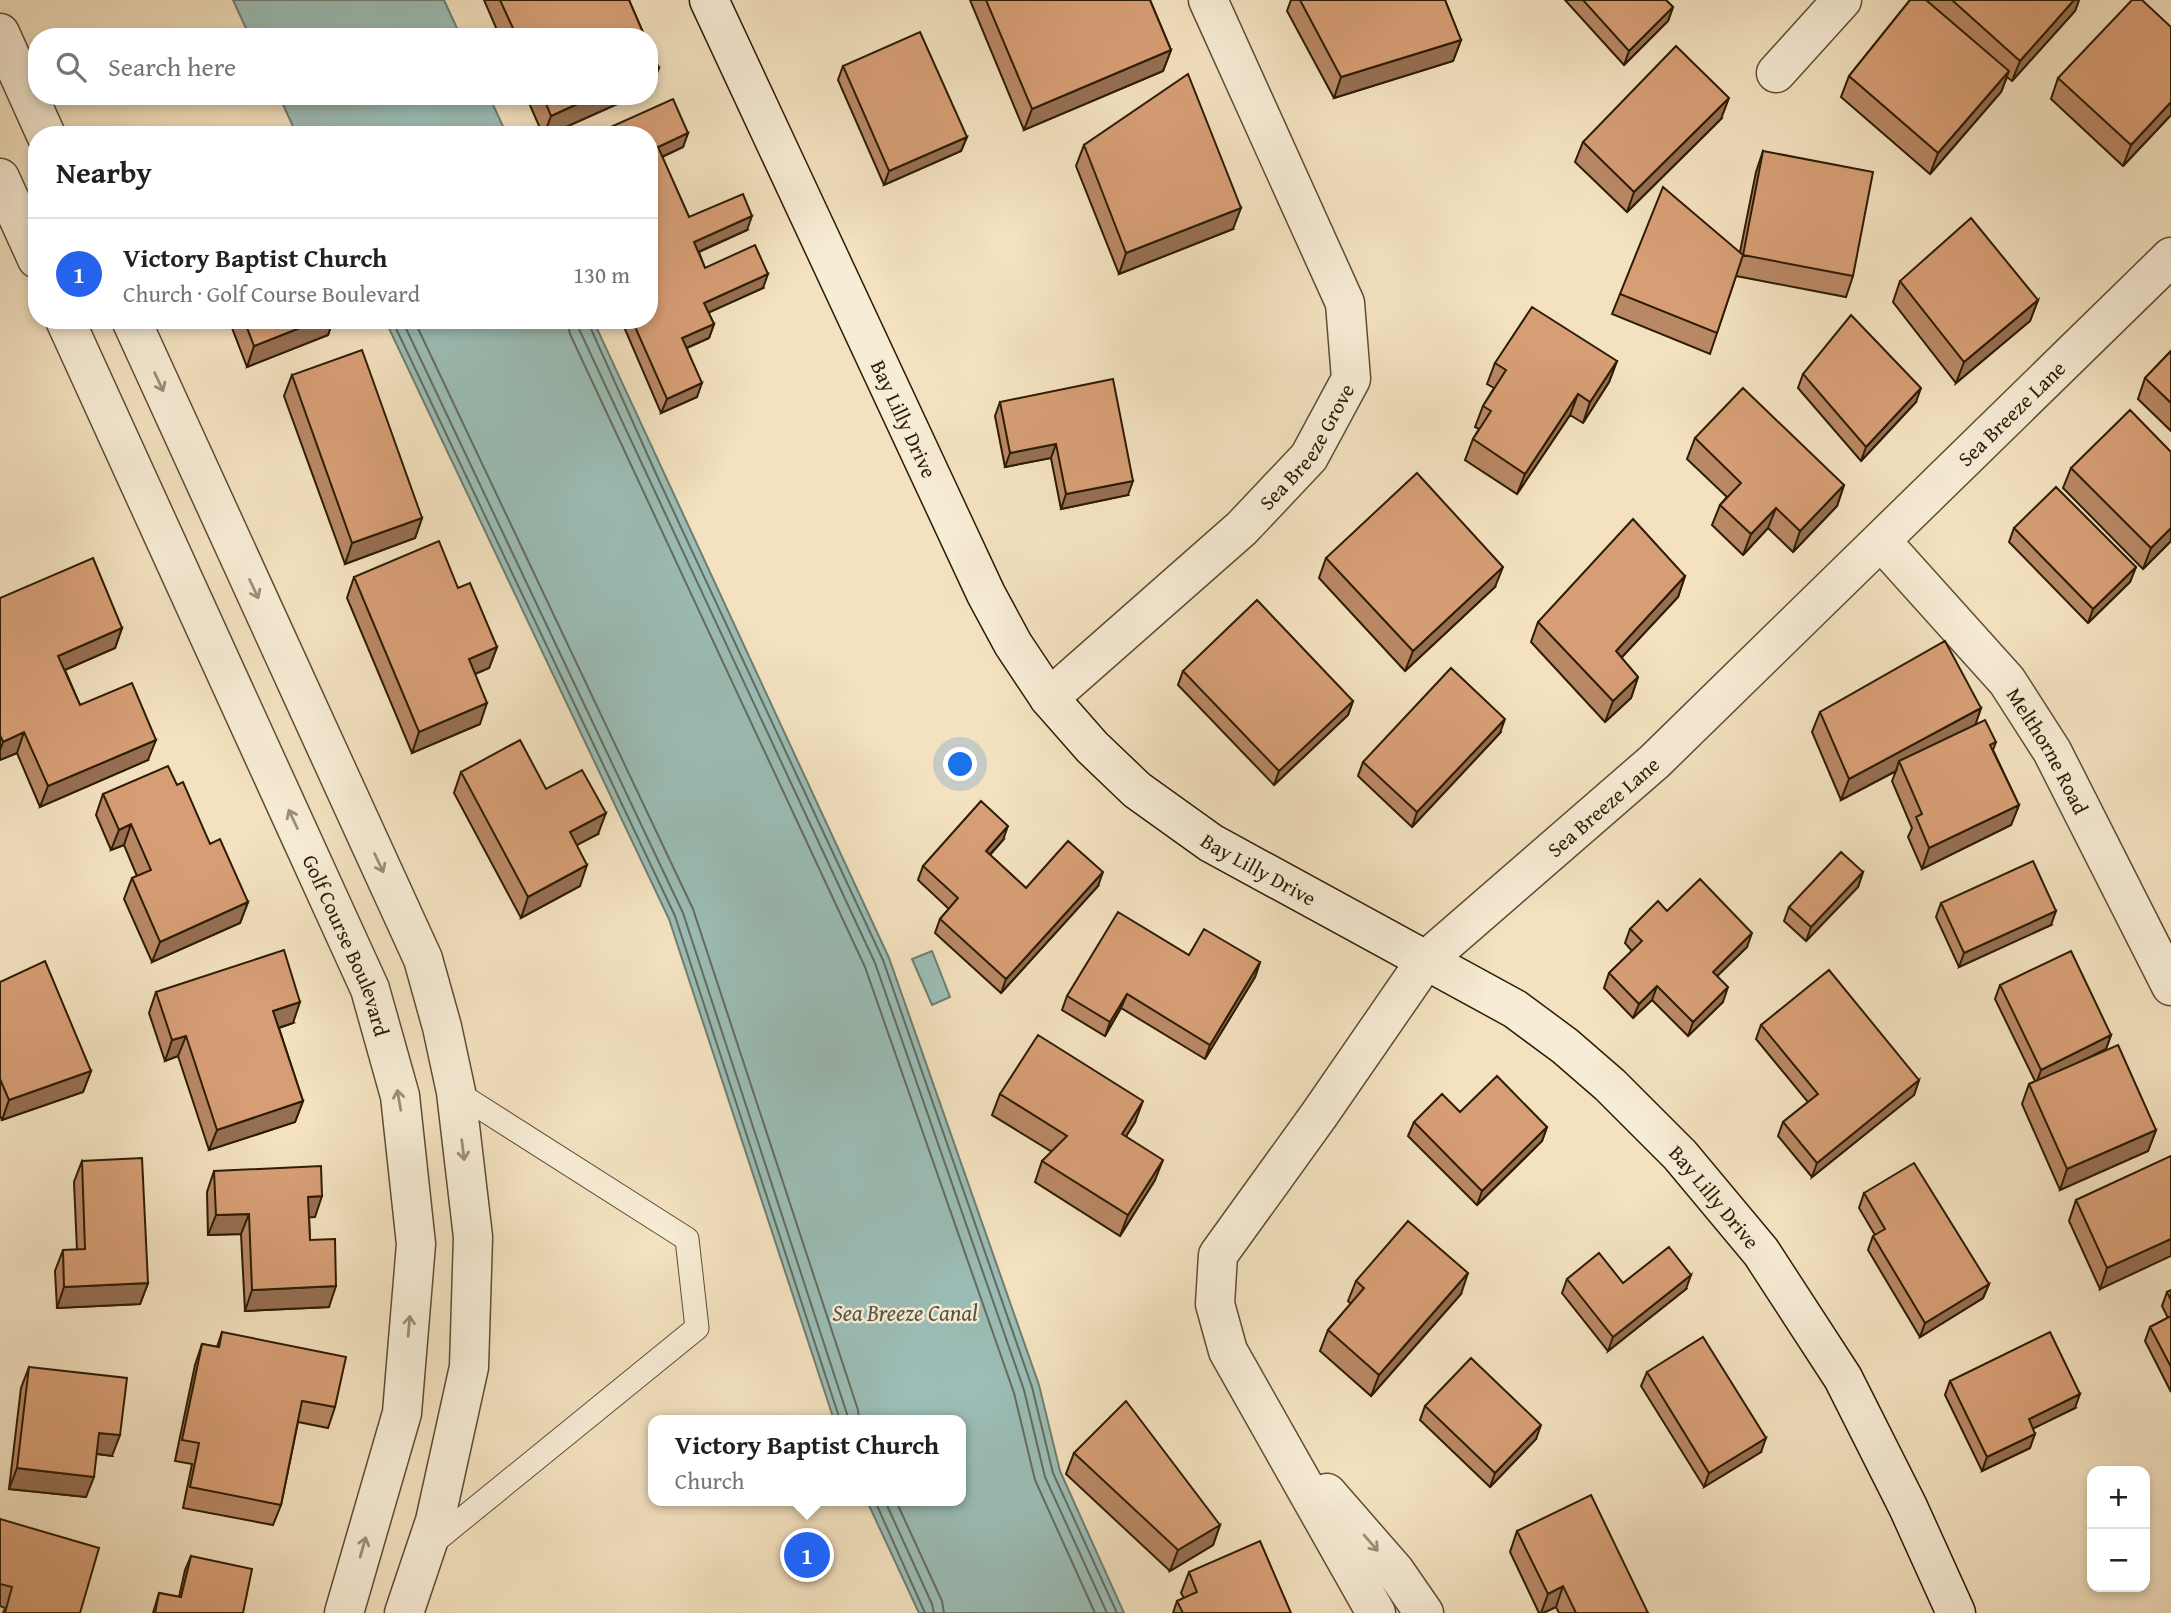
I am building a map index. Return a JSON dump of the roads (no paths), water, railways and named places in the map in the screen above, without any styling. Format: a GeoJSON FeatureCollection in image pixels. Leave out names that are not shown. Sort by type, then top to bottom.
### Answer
{"type":"FeatureCollection","features":[{"type":"Feature","properties":{"kind":"street","name":"Bay Lilly Drive"},"geometry":{"type":"LineString","coordinates":[[709,0],[986,594],[1013,644],[1049,698],[1091,747],[1137,789],[1211,843],[1515,1009],[1601,1077],[1680,1155],[1761,1252],[1843,1378],[1908,1507],[1956,1613]]}},
{"type":"Feature","properties":{"kind":"street","name":"Sea Breeze Grove"},"geometry":{"type":"LineString","coordinates":[[1049,698],[1242,528],[1309,457],[1351,379],[1345,303],[1208,0]]}},
{"type":"Feature","properties":{"kind":"street"},"geometry":{"type":"LineString","coordinates":[[1776,73],[1842,0]]}},
{"type":"Feature","properties":{"kind":"street"},"geometry":{"type":"LineString","coordinates":[[0,33],[28,95]]}},
{"type":"Feature","properties":{"kind":"street"},"geometry":{"type":"LineString","coordinates":[[32,105],[42,126]]}},
{"type":"Feature","properties":{"kind":"street"},"geometry":{"type":"LineString","coordinates":[[0,178],[28,239]]}},
{"type":"Feature","properties":{"kind":"street","name":"Sea Breeze Lane"},"geometry":{"type":"LineString","coordinates":[[1277,1436],[1228,1351],[1215,1304],[1218,1255],[1426,960],[1654,762],[2171,257]]}},
{"type":"Feature","properties":{"kind":"street","name":"Golf Course Boulevard"},"geometry":{"type":"LineString","coordinates":[[69,329],[370,989],[400,1096],[416,1244],[402,1413],[344,1613]]}},
{"type":"Feature","properties":{"kind":"street"},"geometry":{"type":"LineString","coordinates":[[135,329],[423,959],[456,1092],[473,1237],[469,1367],[435,1521],[404,1613]]}},
{"type":"Feature","properties":{"kind":"street","name":"Melthorne Road"},"geometry":{"type":"LineString","coordinates":[[1882,542],[2007,681],[2052,751],[2171,986]]}},
{"type":"Feature","properties":{"kind":"street"},"geometry":{"type":"LineString","coordinates":[[370,989],[423,959]]}},
{"type":"Feature","properties":{"kind":"street"},"geometry":{"type":"LineString","coordinates":[[1277,1436],[1376,1613]]}},
{"type":"Feature","properties":{"kind":"street"},"geometry":{"type":"LineString","coordinates":[[1277,1436],[1395,1570],[1424,1613]]}},
{"type":"Feature","properties":{"kind":"lane"},"geometry":{"type":"LineString","coordinates":[[427,1548],[697,1328],[687,1239],[456,1092]]}},
{"type":"Feature","properties":{"kind":"water"},"geometry":{"type":"Polygon","coordinates":[[[233,0],[444,0],[457,28],[246,28],[233,0]]]}},
{"type":"Feature","properties":{"kind":"water"},"geometry":{"type":"Polygon","coordinates":[[[283,105],[493,105],[503,126],[293,126],[283,105]]]}},
{"type":"Feature","properties":{"kind":"water","name":"Sea Breeze Canal"},"geometry":{"type":"Polygon","coordinates":[[[389,329],[597,329],[889,958],[1039,1385],[1060,1471],[1124,1613],[919,1613],[869,1506],[966,1506],[966,1415],[832,1415],[669,919],[389,329]]]}},
{"type":"Feature","properties":{"kind":"water"},"geometry":{"type":"Polygon","coordinates":[[[932,951],[950,997],[932,1005],[912,959],[932,951]]]}},
{"type":"Feature","properties":{"kind":"place","name":"Victory Baptist Church"},"geometry":{"type":"Point","coordinates":[807,1555]}}]}
